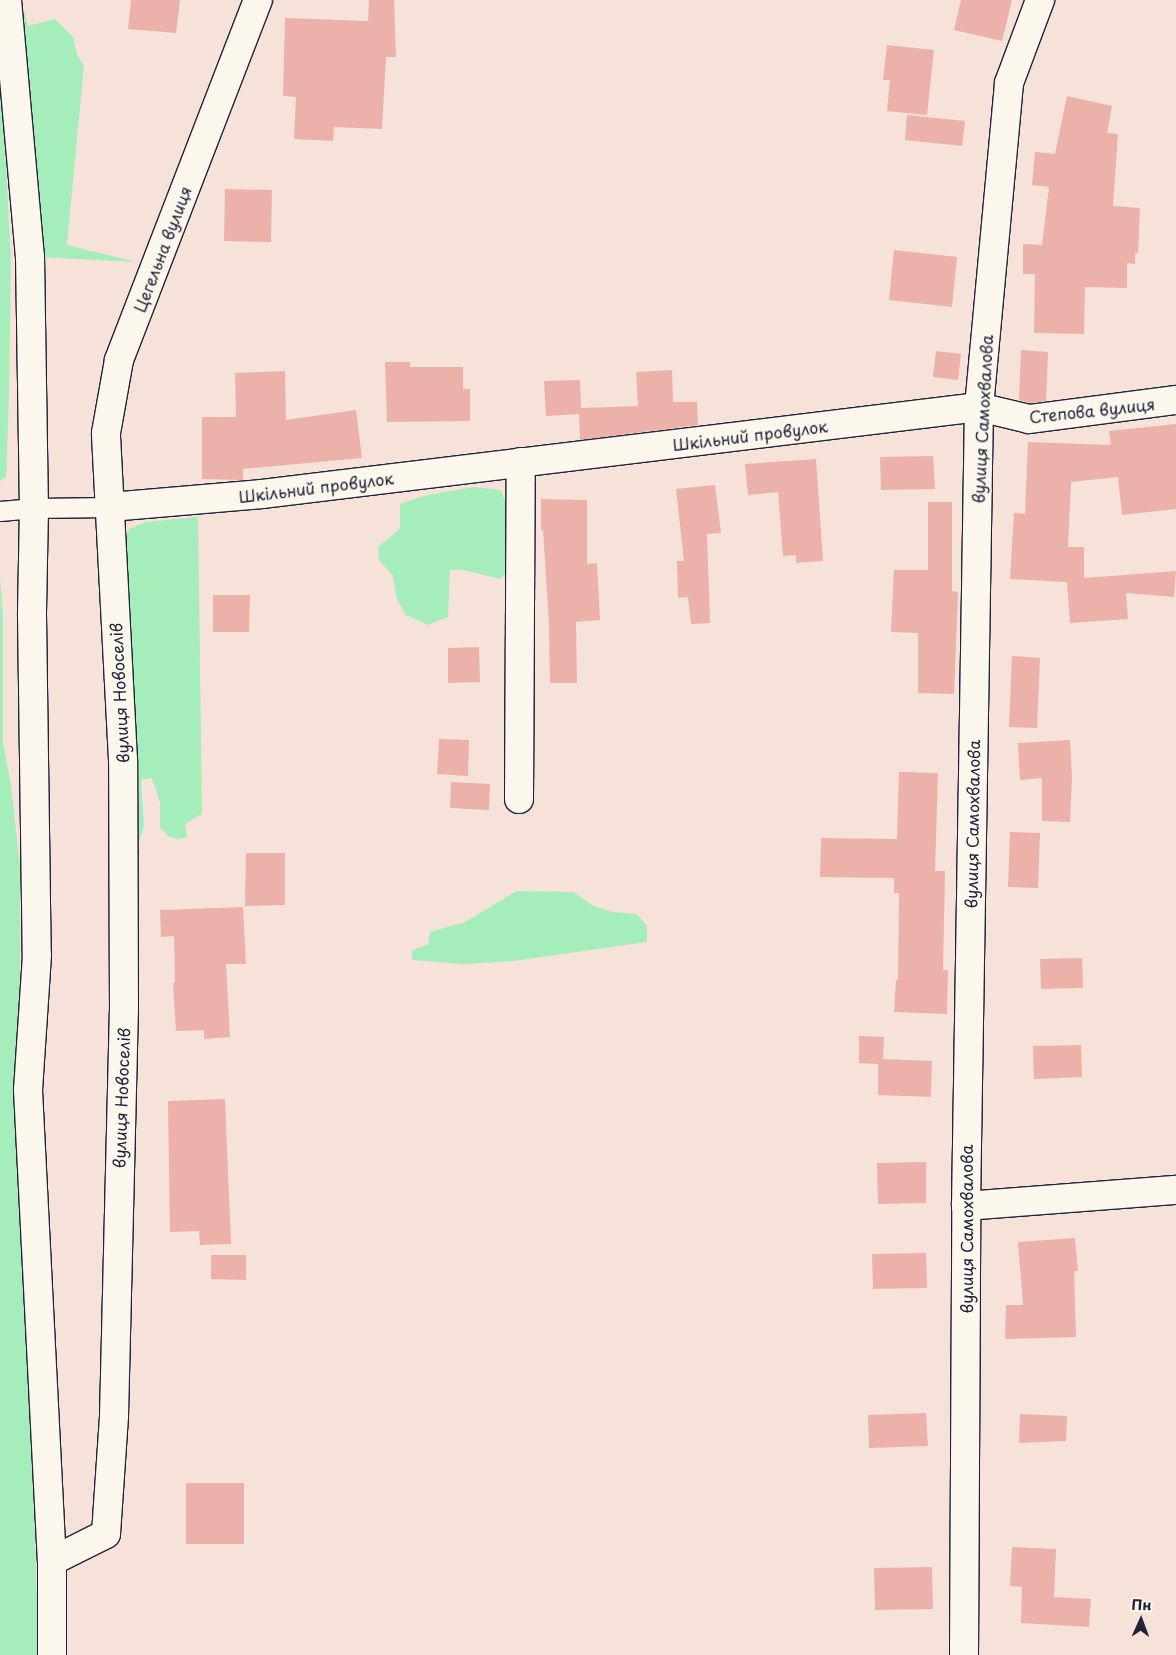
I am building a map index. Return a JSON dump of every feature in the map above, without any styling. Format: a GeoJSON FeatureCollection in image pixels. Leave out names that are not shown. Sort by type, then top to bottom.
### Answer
{"type":"FeatureCollection","features":[{"type":"Feature","properties":{"kind":"street"},"geometry":{"type":"LineString","coordinates":[[7,0],[30,256],[34,508],[32,614],[37,955],[28,1090],[52,1561],[52,1655]]}},
{"type":"Feature","properties":{"kind":"street","name":"Цегельна вулиця"},"geometry":{"type":"LineString","coordinates":[[110,507],[106,432],[118,360],[258,0]]}},
{"type":"Feature","properties":{"kind":"street","name":"вулиця Самохвалова"},"geometry":{"type":"LineString","coordinates":[[964,1655],[966,1206],[979,407],[1009,83],[1040,0]]}},
{"type":"Feature","properties":{"kind":"street","name":"Степова вулиця"},"geometry":{"type":"LineString","coordinates":[[979,407],[1029,419],[1176,400]]}},
{"type":"Feature","properties":{"kind":"street","name":"Шкільний провулок"},"geometry":{"type":"LineString","coordinates":[[110,507],[262,494],[979,407]]}},
{"type":"Feature","properties":{"kind":"street"},"geometry":{"type":"LineString","coordinates":[[519,799],[521,462]]}},
{"type":"Feature","properties":{"kind":"street","name":"вулиця Новоселів"},"geometry":{"type":"LineString","coordinates":[[52,1561],[106,1534],[114,1416],[124,1000],[123,760],[110,507]]}},
{"type":"Feature","properties":{"kind":"street"},"geometry":{"type":"LineString","coordinates":[[966,1206],[1176,1190]]}},
{"type":"Feature","properties":{"kind":"lane"},"geometry":{"type":"LineString","coordinates":[[0,511],[34,508],[110,507]]}},
{"type":"Feature","properties":{"kind":"green space"},"geometry":{"type":"Polygon","coordinates":[[[16,0],[21,0],[28,26],[55,19],[73,37],[78,57],[84,65],[67,245],[136,262],[39,257],[16,0]]]}},
{"type":"Feature","properties":{"kind":"green space"},"geometry":{"type":"Polygon","coordinates":[[[0,56],[11,259],[6,477],[0,481],[0,56]]]}},
{"type":"Feature","properties":{"kind":"green space"},"geometry":{"type":"Polygon","coordinates":[[[474,487],[501,490],[507,507],[510,570],[500,579],[464,570],[450,570],[448,617],[428,625],[406,615],[397,600],[393,576],[379,560],[378,547],[400,529],[400,504],[423,496],[474,487]]]}},
{"type":"Feature","properties":{"kind":"green space"},"geometry":{"type":"Polygon","coordinates":[[[198,517],[202,814],[185,824],[187,837],[178,839],[169,837],[160,827],[160,802],[152,778],[141,780],[144,826],[138,846],[140,852],[131,863],[135,811],[133,673],[126,636],[119,554],[129,529],[146,522],[198,517]]]}},
{"type":"Feature","properties":{"kind":"green space"},"geometry":{"type":"Polygon","coordinates":[[[0,578],[3,614],[3,743],[11,785],[20,868],[20,1093],[39,1655],[0,1655],[0,578]]]}},
{"type":"Feature","properties":{"kind":"green space"},"geometry":{"type":"Polygon","coordinates":[[[517,891],[573,892],[592,905],[612,912],[637,914],[647,926],[647,942],[514,961],[464,964],[412,960],[412,950],[428,945],[430,932],[465,922],[517,891]]]}},
{"type":"Feature","properties":{"kind":"building"},"geometry":{"type":"Polygon","coordinates":[[[131,0],[180,0],[176,33],[128,29],[131,0]]]}},
{"type":"Feature","properties":{"kind":"building"},"geometry":{"type":"Polygon","coordinates":[[[369,0],[394,0],[396,57],[386,57],[382,129],[334,127],[333,141],[294,139],[296,97],[283,96],[285,18],[368,21],[369,0]]]}},
{"type":"Feature","properties":{"kind":"building"},"geometry":{"type":"Polygon","coordinates":[[[961,0],[1012,0],[1002,41],[954,30],[961,0]]]}},
{"type":"Feature","properties":{"kind":"building"},"geometry":{"type":"Polygon","coordinates":[[[887,45],[934,50],[927,115],[887,111],[890,80],[883,80],[887,45]]]}},
{"type":"Feature","properties":{"kind":"building"},"geometry":{"type":"Polygon","coordinates":[[[1067,96],[1112,106],[1107,133],[1118,134],[1113,206],[1140,208],[1138,253],[1135,253],[1135,264],[1127,263],[1127,288],[1085,287],[1084,334],[1034,333],[1035,274],[1023,274],[1023,244],[1042,245],[1049,187],[1032,185],[1035,152],[1055,154],[1067,96]]]}},
{"type":"Feature","properties":{"kind":"building"},"geometry":{"type":"Polygon","coordinates":[[[907,115],[965,121],[962,146],[905,140],[907,115]]]}},
{"type":"Feature","properties":{"kind":"building"},"geometry":{"type":"Polygon","coordinates":[[[225,189],[272,190],[271,242],[224,241],[225,189]]]}},
{"type":"Feature","properties":{"kind":"building"},"geometry":{"type":"Polygon","coordinates":[[[894,250],[957,257],[952,307],[889,300],[894,250]]]}},
{"type":"Feature","properties":{"kind":"building"},"geometry":{"type":"Polygon","coordinates":[[[1021,350],[1048,352],[1046,401],[1030,403],[1019,400],[1021,350]]]}},
{"type":"Feature","properties":{"kind":"building"},"geometry":{"type":"Polygon","coordinates":[[[936,351],[961,354],[958,380],[933,377],[936,351]]]}},
{"type":"Feature","properties":{"kind":"building"},"geometry":{"type":"Polygon","coordinates":[[[385,362],[410,362],[410,367],[463,367],[463,389],[470,389],[470,421],[387,422],[385,362]]]}},
{"type":"Feature","properties":{"kind":"building"},"geometry":{"type":"Polygon","coordinates":[[[672,370],[673,402],[697,402],[698,425],[580,440],[579,414],[546,416],[544,381],[580,380],[581,408],[638,406],[636,372],[672,370]]]}},
{"type":"Feature","properties":{"kind":"building"},"geometry":{"type":"Polygon","coordinates":[[[285,371],[286,420],[356,410],[362,458],[243,469],[243,480],[202,479],[202,417],[236,417],[235,373],[285,371]]]}},
{"type":"Feature","properties":{"kind":"building"},"geometry":{"type":"Polygon","coordinates":[[[1176,424],[1176,509],[1122,515],[1118,477],[1071,482],[1068,547],[1084,547],[1084,578],[1176,571],[1174,597],[1126,593],[1128,619],[1070,623],[1067,582],[1010,579],[1014,513],[1025,514],[1028,442],[1111,445],[1109,431],[1176,424]]]}},
{"type":"Feature","properties":{"kind":"building"},"geometry":{"type":"Polygon","coordinates":[[[933,456],[935,489],[881,490],[880,457],[933,456]]]}},
{"type":"Feature","properties":{"kind":"building"},"geometry":{"type":"Polygon","coordinates":[[[816,459],[823,561],[796,563],[796,555],[783,556],[778,492],[748,495],[745,464],[816,459]]]}},
{"type":"Feature","properties":{"kind":"building"},"geometry":{"type":"Polygon","coordinates":[[[715,485],[721,533],[707,534],[710,623],[691,624],[688,597],[678,598],[677,561],[684,561],[676,489],[715,485]]]}},
{"type":"Feature","properties":{"kind":"building"},"geometry":{"type":"Polygon","coordinates":[[[541,499],[587,500],[587,564],[597,563],[600,620],[576,622],[577,683],[550,683],[549,624],[543,530],[541,530],[541,499]]]}},
{"type":"Feature","properties":{"kind":"building"},"geometry":{"type":"Polygon","coordinates":[[[928,502],[952,502],[952,591],[958,592],[954,694],[918,693],[918,633],[891,632],[894,570],[928,570],[928,502]]]}},
{"type":"Feature","properties":{"kind":"building"},"geometry":{"type":"Polygon","coordinates":[[[213,595],[250,595],[249,632],[213,632],[213,595]]]}},
{"type":"Feature","properties":{"kind":"building"},"geometry":{"type":"Polygon","coordinates":[[[479,647],[480,682],[448,683],[448,648],[479,647]]]}},
{"type":"Feature","properties":{"kind":"building"},"geometry":{"type":"Polygon","coordinates":[[[1012,656],[1040,658],[1037,728],[1009,727],[1012,656]]]}},
{"type":"Feature","properties":{"kind":"building"},"geometry":{"type":"Polygon","coordinates":[[[439,739],[469,740],[468,776],[437,774],[439,739]]]}},
{"type":"Feature","properties":{"kind":"building"},"geometry":{"type":"Polygon","coordinates":[[[1070,740],[1072,777],[1070,822],[1042,821],[1042,778],[1020,780],[1018,743],[1070,740]]]}},
{"type":"Feature","properties":{"kind":"building"},"geometry":{"type":"Polygon","coordinates":[[[899,772],[938,773],[935,871],[945,871],[943,970],[948,970],[947,1014],[894,1012],[896,980],[898,980],[899,893],[894,893],[894,878],[820,877],[821,838],[897,839],[899,772]]]}},
{"type":"Feature","properties":{"kind":"building"},"geometry":{"type":"Polygon","coordinates":[[[451,782],[490,784],[489,810],[450,808],[451,782]]]}},
{"type":"Feature","properties":{"kind":"building"},"geometry":{"type":"Polygon","coordinates":[[[1010,832],[1040,833],[1038,888],[1008,887],[1010,832]]]}},
{"type":"Feature","properties":{"kind":"building"},"geometry":{"type":"Polygon","coordinates":[[[246,853],[285,853],[285,905],[245,906],[246,853]]]}},
{"type":"Feature","properties":{"kind":"building"},"geometry":{"type":"Polygon","coordinates":[[[243,907],[246,964],[226,964],[230,1037],[204,1039],[204,1030],[176,1031],[173,983],[175,983],[174,936],[161,937],[160,910],[243,907]]]}},
{"type":"Feature","properties":{"kind":"building"},"geometry":{"type":"Polygon","coordinates":[[[1082,958],[1083,988],[1041,989],[1040,959],[1082,958]]]}},
{"type":"Feature","properties":{"kind":"building"},"geometry":{"type":"Polygon","coordinates":[[[859,1036],[884,1037],[883,1059],[932,1061],[931,1097],[878,1095],[878,1064],[859,1063],[859,1036]]]}},
{"type":"Feature","properties":{"kind":"building"},"geometry":{"type":"Polygon","coordinates":[[[1081,1045],[1082,1077],[1034,1079],[1033,1046],[1081,1045]]]}},
{"type":"Feature","properties":{"kind":"building"},"geometry":{"type":"Polygon","coordinates":[[[225,1099],[231,1244],[200,1245],[199,1231],[170,1232],[168,1101],[225,1099]]]}},
{"type":"Feature","properties":{"kind":"building"},"geometry":{"type":"Polygon","coordinates":[[[926,1162],[926,1203],[878,1204],[877,1163],[926,1162]]]}},
{"type":"Feature","properties":{"kind":"building"},"geometry":{"type":"Polygon","coordinates":[[[1075,1238],[1078,1271],[1074,1271],[1076,1337],[1005,1339],[1006,1305],[1023,1305],[1018,1242],[1075,1238]]]}},
{"type":"Feature","properties":{"kind":"building"},"geometry":{"type":"Polygon","coordinates":[[[926,1253],[927,1288],[873,1289],[872,1254],[926,1253]]]}},
{"type":"Feature","properties":{"kind":"building"},"geometry":{"type":"Polygon","coordinates":[[[211,1255],[246,1255],[246,1280],[211,1279],[211,1255]]]}},
{"type":"Feature","properties":{"kind":"building"},"geometry":{"type":"Polygon","coordinates":[[[926,1413],[928,1446],[869,1448],[868,1415],[926,1413]]]}},
{"type":"Feature","properties":{"kind":"building"},"geometry":{"type":"Polygon","coordinates":[[[1020,1414],[1067,1416],[1066,1441],[1019,1443],[1020,1414]]]}},
{"type":"Feature","properties":{"kind":"building"},"geometry":{"type":"Polygon","coordinates":[[[186,1483],[244,1483],[244,1544],[186,1544],[186,1483]]]}},
{"type":"Feature","properties":{"kind":"building"},"geometry":{"type":"Polygon","coordinates":[[[1012,1547],[1056,1549],[1054,1597],[1091,1599],[1089,1627],[1021,1623],[1022,1587],[1010,1586],[1012,1547]]]}},
{"type":"Feature","properties":{"kind":"building"},"geometry":{"type":"Polygon","coordinates":[[[932,1567],[933,1609],[875,1610],[874,1568],[932,1567]]]}}]}
